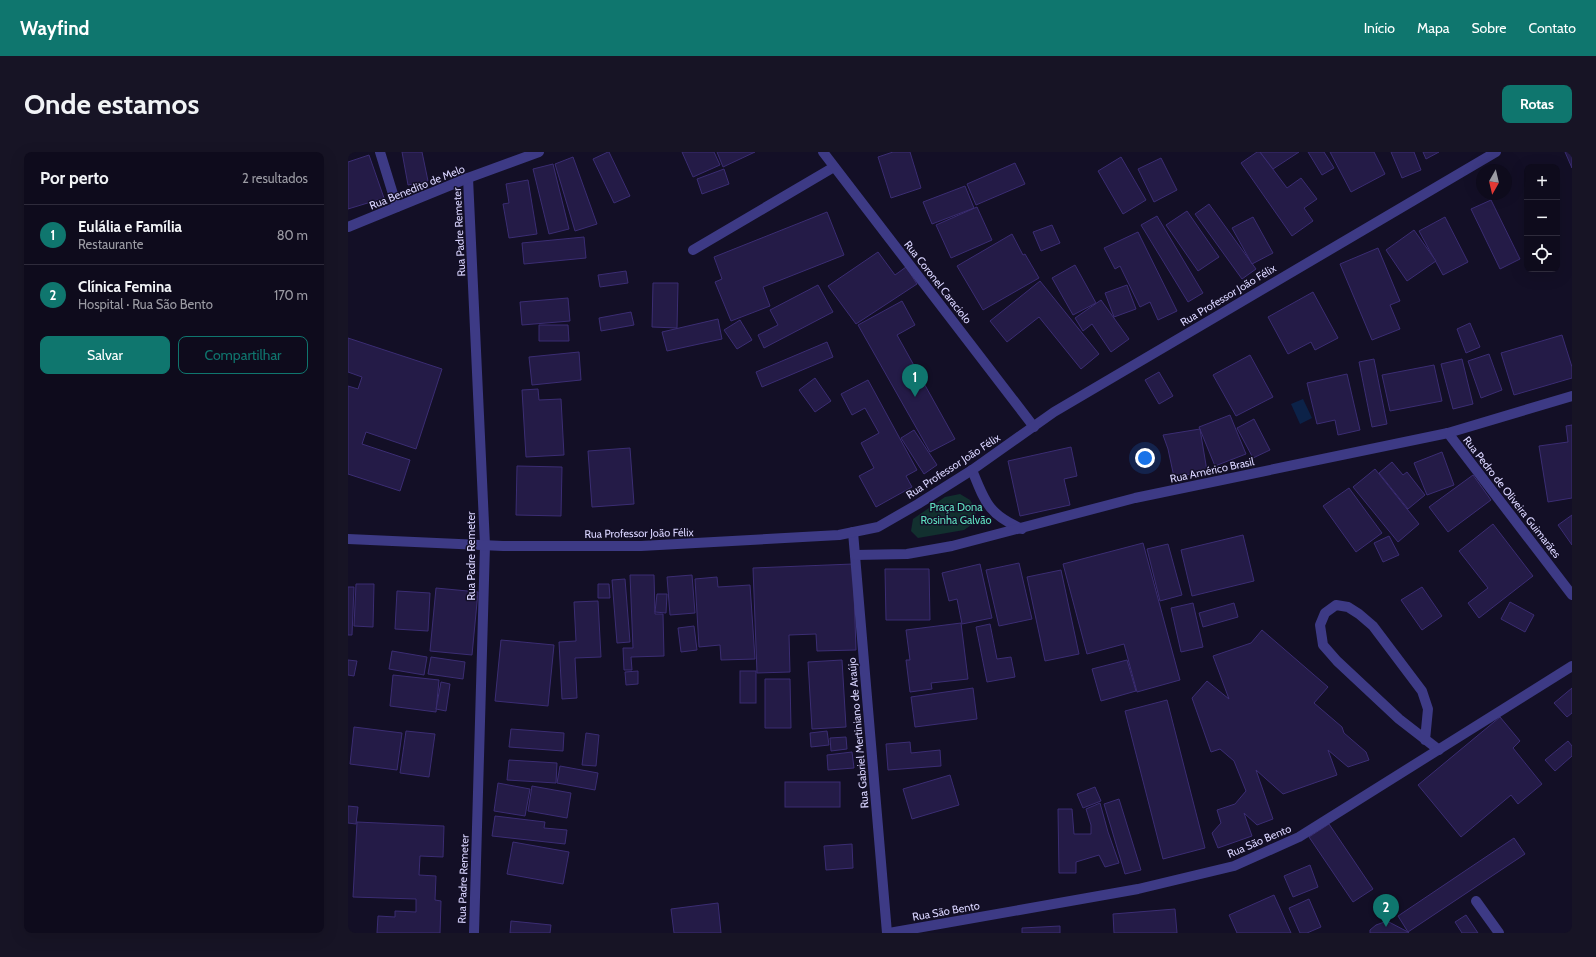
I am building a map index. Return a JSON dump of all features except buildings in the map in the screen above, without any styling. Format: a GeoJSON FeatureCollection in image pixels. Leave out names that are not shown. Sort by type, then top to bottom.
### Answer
{"type":"FeatureCollection","features":[{"type":"Feature","properties":{"kind":"street"},"geometry":{"type":"LineString","coordinates":[[380,152],[398,208]]}},
{"type":"Feature","properties":{"kind":"street","name":"Rua Benedito de Melo"},"geometry":{"type":"LineString","coordinates":[[348,227],[398,208],[468,178],[539,152]]}},
{"type":"Feature","properties":{"kind":"street","name":"Rua Coronel Caraciolo"},"geometry":{"type":"LineString","coordinates":[[823,152],[1034,427]]}},
{"type":"Feature","properties":{"kind":"street","name":"Rua Professor João Félix"},"geometry":{"type":"LineString","coordinates":[[348,539],[485,545],[641,546],[839,535],[878,527],[972,470],[1085,394],[1496,152]]}},
{"type":"Feature","properties":{"kind":"street"},"geometry":{"type":"LineString","coordinates":[[693,250],[834,167]]}},
{"type":"Feature","properties":{"kind":"street","name":"Rua Padre Remeter"},"geometry":{"type":"LineString","coordinates":[[468,178],[485,545],[474,933]]}},
{"type":"Feature","properties":{"kind":"street","name":"Rua Américo Brasil"},"geometry":{"type":"LineString","coordinates":[[855,555],[907,554],[952,546],[1135,498],[1448,433],[1572,396]]}},
{"type":"Feature","properties":{"kind":"street","name":"Rua Pedro de Oliveira Guimarães"},"geometry":{"type":"LineString","coordinates":[[1448,433],[1572,595]]}},
{"type":"Feature","properties":{"kind":"street"},"geometry":{"type":"LineString","coordinates":[[972,470],[985,501],[995,514],[1022,528]]}},
{"type":"Feature","properties":{"kind":"street","name":"Rua Gabriel Mertiniano de Araújo"},"geometry":{"type":"LineString","coordinates":[[853,532],[888,933]]}},
{"type":"Feature","properties":{"kind":"street"},"geometry":{"type":"LineString","coordinates":[[1425,740],[1428,709],[1422,691],[1373,626],[1348,607],[1336,604],[1325,613],[1320,625],[1323,645],[1337,661],[1399,719],[1425,740],[1439,750]]}},
{"type":"Feature","properties":{"kind":"street","name":"Rua São Bento"},"geometry":{"type":"LineString","coordinates":[[888,933],[1138,889],[1234,866],[1299,837],[1572,666]]}},
{"type":"Feature","properties":{"kind":"street"},"geometry":{"type":"LineString","coordinates":[[1476,901],[1499,933]]}},
{"type":"Feature","properties":{"kind":"green space","name":"Praça Dona Rosinha Galvão"},"geometry":{"type":"Polygon","coordinates":[[[960,494],[970,500],[976,510],[974,523],[964,530],[918,538],[911,531],[913,519],[945,497],[960,494]]]}},
{"type":"Feature","properties":{"kind":"water"},"geometry":{"type":"Polygon","coordinates":[[[1303,399],[1312,418],[1300,424],[1291,404],[1303,399]]]}},
{"type":"Feature","properties":{"kind":"place","name":"Eulália e Família"},"geometry":{"type":"Point","coordinates":[915,397]}},
{"type":"Feature","properties":{"kind":"place","name":"Clínica Femina"},"geometry":{"type":"Point","coordinates":[1386,927]}}]}
